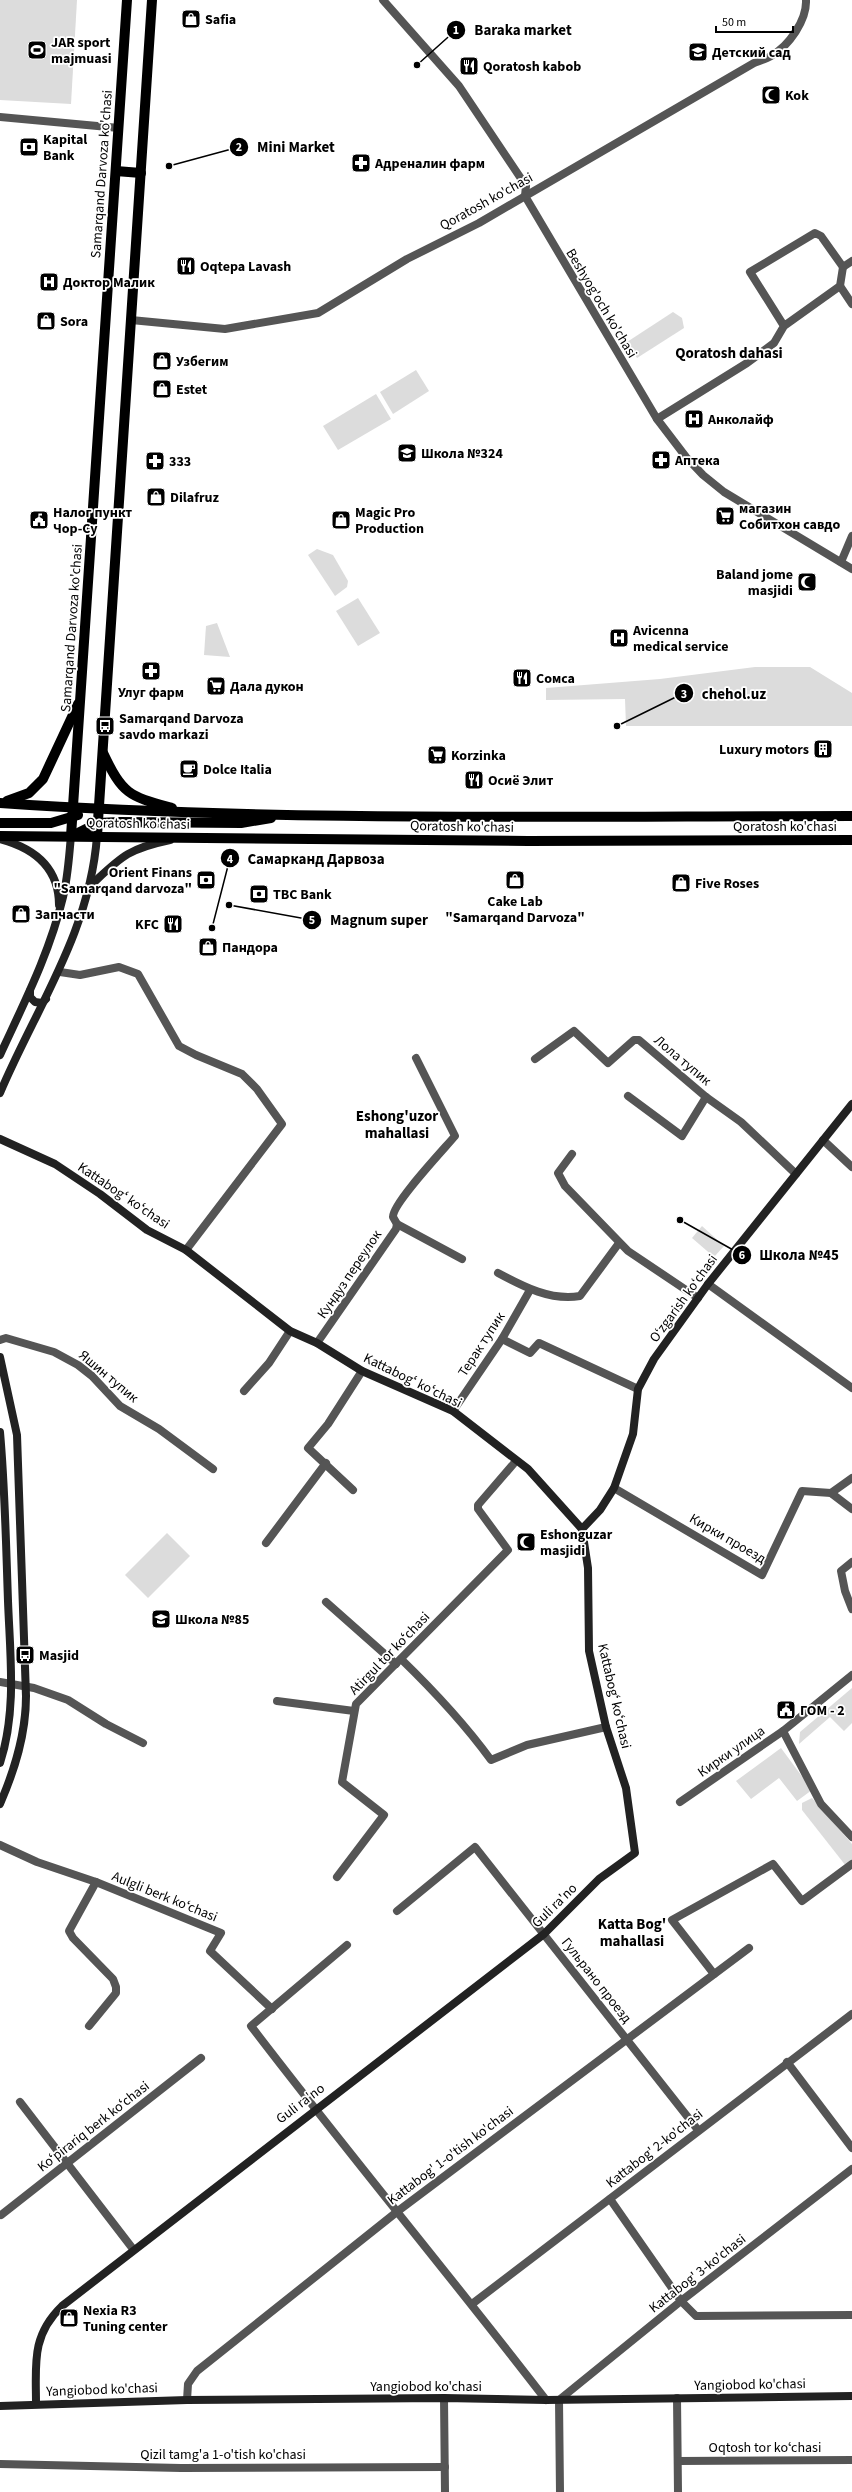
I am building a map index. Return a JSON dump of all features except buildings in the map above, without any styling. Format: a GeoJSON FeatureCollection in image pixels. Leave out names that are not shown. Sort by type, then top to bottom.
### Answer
{"type":"FeatureCollection","features":[{"type":"Feature","properties":{"kind":"main road","name":"Samarqand Darvoza ko'chasi"},"geometry":{"type":"LineString","coordinates":[[71,836],[127,0]]}},
{"type":"Feature","properties":{"kind":"main road"},"geometry":{"type":"LineString","coordinates":[[97,836],[152,0]]}},
{"type":"Feature","properties":{"kind":"main road"},"geometry":{"type":"LineString","coordinates":[[116,172],[141,173]]}},
{"type":"Feature","properties":{"kind":"main road"},"geometry":{"type":"LineString","coordinates":[[0,803],[24,796],[39,784],[80,699]]}},
{"type":"Feature","properties":{"kind":"main road"},"geometry":{"type":"LineString","coordinates":[[103,753],[114,777],[128,793],[144,800],[186,812]]}},
{"type":"Feature","properties":{"kind":"main road","name":"Qoratosh ko'chasi"},"geometry":{"type":"LineString","coordinates":[[0,803],[73,813],[99,810],[294,814],[760,818],[852,816]]}},
{"type":"Feature","properties":{"kind":"main road"},"geometry":{"type":"LineString","coordinates":[[0,822],[51,823],[73,813]]}},
{"type":"Feature","properties":{"kind":"main road"},"geometry":{"type":"LineString","coordinates":[[71,836],[98,824],[120,822],[241,823],[294,814]]}},
{"type":"Feature","properties":{"kind":"main road","name":"Qoratosh ko'chasi"},"geometry":{"type":"LineString","coordinates":[[0,836],[852,840]]}},
{"type":"Feature","properties":{"kind":"street","name":"Beshyog'och ko'chasi"},"geometry":{"type":"LineString","coordinates":[[383,0],[459,86],[526,186],[525,196],[657,419],[686,456],[703,475],[724,492],[852,569]]}},
{"type":"Feature","properties":{"kind":"street","name":"Qoratosh ko'chasi"},"geometry":{"type":"LineString","coordinates":[[131,320],[225,329],[318,313],[407,258],[479,223],[754,63],[772,56],[792,35],[804,19],[806,0]]}},
{"type":"Feature","properties":{"kind":"street"},"geometry":{"type":"LineString","coordinates":[[0,117],[119,128]]}},
{"type":"Feature","properties":{"kind":"street"},"geometry":{"type":"LineString","coordinates":[[784,326],[750,272],[815,233],[821,236],[842,267],[840,286],[852,304]]}},
{"type":"Feature","properties":{"kind":"street"},"geometry":{"type":"LineString","coordinates":[[842,267],[852,261]]}},
{"type":"Feature","properties":{"kind":"street"},"geometry":{"type":"LineString","coordinates":[[657,419],[747,363],[774,343],[784,326],[840,286]]}},
{"type":"Feature","properties":{"kind":"street"},"geometry":{"type":"LineString","coordinates":[[841,562],[852,536]]}},
{"type":"Feature","properties":{"kind":"street","name":"Samarqand Darvoza ko'chasi"},"geometry":{"type":"LineString","coordinates":[[0,1055],[31,990],[58,917],[66,882],[71,836]]}},
{"type":"Feature","properties":{"kind":"street"},"geometry":{"type":"LineString","coordinates":[[0,1093],[60,972],[77,932],[90,886],[97,836]]}},
{"type":"Feature","properties":{"kind":"street"},"geometry":{"type":"LineString","coordinates":[[90,886],[118,859],[135,849],[184,838]]}},
{"type":"Feature","properties":{"kind":"street"},"geometry":{"type":"LineString","coordinates":[[0,839],[29,850],[45,863],[56,883],[58,917]]}},
{"type":"Feature","properties":{"kind":"street"},"geometry":{"type":"LineString","coordinates":[[60,972],[80,975],[119,967],[138,974],[179,1046],[196,1055],[242,1074],[257,1089],[282,1124],[186,1250]]}},
{"type":"Feature","properties":{"kind":"street"},"geometry":{"type":"LineString","coordinates":[[31,990],[30,997],[35,1002],[42,1003],[47,998]]}},
{"type":"Feature","properties":{"kind":"street","name":"Лола тупик"},"geometry":{"type":"LineString","coordinates":[[535,1059],[574,1031],[608,1063],[636,1039],[706,1097],[741,1122],[747,1130],[796,1174]]}},
{"type":"Feature","properties":{"kind":"street","name":"Кундуз переулок"},"geometry":{"type":"LineString","coordinates":[[317,1343],[397,1224],[392,1215],[407,1191],[455,1136],[416,1058]]}},
{"type":"Feature","properties":{"kind":"street"},"geometry":{"type":"LineString","coordinates":[[628,1096],[682,1136],[706,1097]]}},
{"type":"Feature","properties":{"kind":"street","name":"O‘zgarish ko‘chasi"},"geometry":{"type":"LineString","coordinates":[[582,1529],[600,1510],[614,1488],[633,1434],[638,1389],[667,1339],[708,1284],[852,1104]]}},
{"type":"Feature","properties":{"kind":"street","name":"Kattabogʻ koʻchasi"},"geometry":{"type":"LineString","coordinates":[[0,1139],[55,1164],[100,1194],[147,1230],[186,1250],[290,1331],[317,1343],[362,1371],[453,1411],[528,1469],[582,1529],[588,1568],[590,1651],[606,1727],[626,1788],[635,1853]]}},
{"type":"Feature","properties":{"kind":"street"},"geometry":{"type":"LineString","coordinates":[[823,1140],[852,1167]]}},
{"type":"Feature","properties":{"kind":"street"},"geometry":{"type":"LineString","coordinates":[[572,1154],[560,1169],[559,1178],[628,1251],[698,1298]]}},
{"type":"Feature","properties":{"kind":"street"},"geometry":{"type":"LineString","coordinates":[[397,1224],[462,1259]]}},
{"type":"Feature","properties":{"kind":"street"},"geometry":{"type":"LineString","coordinates":[[498,1274],[530,1290],[548,1295],[580,1296],[619,1243]]}},
{"type":"Feature","properties":{"kind":"street"},"geometry":{"type":"LineString","coordinates":[[708,1284],[852,1388]]}},
{"type":"Feature","properties":{"kind":"street","name":"Терак тупик"},"geometry":{"type":"LineString","coordinates":[[453,1411],[502,1339],[530,1290]]}},
{"type":"Feature","properties":{"kind":"street"},"geometry":{"type":"LineString","coordinates":[[244,1391],[269,1362],[290,1331]]}},
{"type":"Feature","properties":{"kind":"street","name":"Яшин тупик"},"geometry":{"type":"LineString","coordinates":[[0,1340],[6,1338],[54,1352],[78,1365],[92,1376],[120,1406],[159,1429],[213,1469]]}},
{"type":"Feature","properties":{"kind":"street"},"geometry":{"type":"LineString","coordinates":[[502,1339],[530,1353],[539,1343],[638,1389]]}},
{"type":"Feature","properties":{"kind":"street"},"geometry":{"type":"LineString","coordinates":[[0,1357],[15,1422],[20,1484],[26,1687],[23,1732],[13,1770],[0,1804]]}},
{"type":"Feature","properties":{"kind":"street"},"geometry":{"type":"LineString","coordinates":[[352,1490],[326,1463],[308,1448],[328,1424],[362,1371]]}},
{"type":"Feature","properties":{"kind":"street"},"geometry":{"type":"LineString","coordinates":[[0,1432],[4,1484],[12,1684],[8,1729],[0,1764]]}},
{"type":"Feature","properties":{"kind":"street","name":"Atirgul tor koʻchasi"},"geometry":{"type":"LineString","coordinates":[[337,1877],[384,1815],[342,1782],[356,1704],[508,1550],[478,1509],[478,1505],[516,1461]]}},
{"type":"Feature","properties":{"kind":"street"},"geometry":{"type":"LineString","coordinates":[[266,1543],[326,1463]]}},
{"type":"Feature","properties":{"kind":"street"},"geometry":{"type":"LineString","coordinates":[[852,1478],[831,1493],[852,1509]]}},
{"type":"Feature","properties":{"kind":"street"},"geometry":{"type":"LineString","coordinates":[[4,1484],[20,1484]]}},
{"type":"Feature","properties":{"kind":"street","name":"Кирки проезд"},"geometry":{"type":"LineString","coordinates":[[614,1488],[762,1575],[802,1491],[831,1493]]}},
{"type":"Feature","properties":{"kind":"street"},"geometry":{"type":"LineString","coordinates":[[852,1562],[841,1571],[845,1591],[852,1609]]}},
{"type":"Feature","properties":{"kind":"street"},"geometry":{"type":"LineString","coordinates":[[326,1602],[434,1691],[466,1726],[491,1760],[527,1745],[606,1727]]}},
{"type":"Feature","properties":{"kind":"street","name":"Кирки улица"},"geometry":{"type":"LineString","coordinates":[[680,1802],[783,1731],[852,1675]]}},
{"type":"Feature","properties":{"kind":"street"},"geometry":{"type":"LineString","coordinates":[[0,1682],[26,1687],[68,1700],[106,1724],[143,1743]]}},
{"type":"Feature","properties":{"kind":"street"},"geometry":{"type":"LineString","coordinates":[[277,1701],[354,1711]]}},
{"type":"Feature","properties":{"kind":"street"},"geometry":{"type":"LineString","coordinates":[[783,1731],[821,1804],[852,1837]]}},
{"type":"Feature","properties":{"kind":"street","name":"Aulgli berk koʻchasi"},"geometry":{"type":"LineString","coordinates":[[0,1845],[37,1862],[96,1882],[221,1933],[210,1951],[272,2009]]}},
{"type":"Feature","properties":{"kind":"street","name":"Гульрано проезд"},"geometry":{"type":"LineString","coordinates":[[397,1910],[475,1847],[698,2130]]}},
{"type":"Feature","properties":{"kind":"street","name":"Guli ra'no"},"geometry":{"type":"LineString","coordinates":[[36,2404],[36,2353],[40,2336],[45,2325],[62,2306],[314,2109],[544,1934],[599,1879],[635,1853]]}},
{"type":"Feature","properties":{"kind":"street"},"geometry":{"type":"LineString","coordinates":[[714,1974],[672,1920],[773,1864],[802,1901],[852,1864]]}},
{"type":"Feature","properties":{"kind":"street"},"geometry":{"type":"LineString","coordinates":[[89,2026],[116,1993],[116,1987],[113,1979],[72,1938],[69,1931],[96,1882]]}},
{"type":"Feature","properties":{"kind":"street"},"geometry":{"type":"LineString","coordinates":[[347,1945],[251,2026],[314,2109],[398,2211],[546,2400]]}},
{"type":"Feature","properties":{"kind":"street","name":"Kattabog' 1-o'tish ko'chasi"},"geometry":{"type":"LineString","coordinates":[[188,2400],[188,2384],[197,2371],[398,2211],[626,2038],[749,1948]]}},
{"type":"Feature","properties":{"kind":"street","name":"Kattabog' 2-ko'chasi"},"geometry":{"type":"LineString","coordinates":[[472,2304],[787,2062],[852,2014]]}},
{"type":"Feature","properties":{"kind":"street","name":"Koʻpirariq berk koʻchasi"},"geometry":{"type":"LineString","coordinates":[[1,2215],[201,2058]]}},
{"type":"Feature","properties":{"kind":"street"},"geometry":{"type":"LineString","coordinates":[[787,2062],[852,2148]]}},
{"type":"Feature","properties":{"kind":"street"},"geometry":{"type":"LineString","coordinates":[[20,2102],[66,2164],[133,2249]]}},
{"type":"Feature","properties":{"kind":"street","name":"Kattabog' 3-ko'chasi"},"geometry":{"type":"LineString","coordinates":[[559,2400],[681,2301],[852,2169]]}},
{"type":"Feature","properties":{"kind":"street"},"geometry":{"type":"LineString","coordinates":[[610,2199],[675,2289],[681,2301],[696,2316],[852,2315]]}},
{"type":"Feature","properties":{"kind":"street","name":"Yangiobod ko'chasi"},"geometry":{"type":"LineString","coordinates":[[0,2406],[188,2400],[444,2398],[559,2400],[852,2396]]}},
{"type":"Feature","properties":{"kind":"street"},"geometry":{"type":"LineString","coordinates":[[444,2398],[445,2492]]}},
{"type":"Feature","properties":{"kind":"street"},"geometry":{"type":"LineString","coordinates":[[677,2398],[678,2492]]}},
{"type":"Feature","properties":{"kind":"street"},"geometry":{"type":"LineString","coordinates":[[559,2400],[560,2492]]}},
{"type":"Feature","properties":{"kind":"street","name":"Oqtosh tor koʻchasi"},"geometry":{"type":"LineString","coordinates":[[678,2461],[852,2460]]}},
{"type":"Feature","properties":{"kind":"street","name":"Qizil tamg'a 1-o'tish ko'chasi"},"geometry":{"type":"LineString","coordinates":[[0,2464],[181,2468],[445,2467]]}},
{"type":"Feature","properties":{"kind":"shaded area","name":"JAR sport majmuasi"},"geometry":{"type":"Polygon","coordinates":[[[0,0],[77,0],[71,104],[0,100],[0,0]]]}},
{"type":"Feature","properties":{"kind":"shaded area"},"geometry":{"type":"Polygon","coordinates":[[[673,312],[682,318],[684,328],[637,358],[627,342],[673,312]]]}},
{"type":"Feature","properties":{"kind":"shaded area"},"geometry":{"type":"Polygon","coordinates":[[[416,370],[429,391],[393,414],[380,392],[416,370]]]}},
{"type":"Feature","properties":{"kind":"shaded area"},"geometry":{"type":"Polygon","coordinates":[[[376,394],[391,419],[338,450],[323,426],[376,394]]]}},
{"type":"Feature","properties":{"kind":"shaded area"},"geometry":{"type":"Polygon","coordinates":[[[317,549],[333,555],[348,581],[347,587],[335,596],[308,555],[317,549]]]}},
{"type":"Feature","properties":{"kind":"shaded area"},"geometry":{"type":"Polygon","coordinates":[[[358,598],[380,633],[358,646],[336,611],[358,598]]]}},
{"type":"Feature","properties":{"kind":"shaded area"},"geometry":{"type":"Polygon","coordinates":[[[217,623],[230,657],[204,655],[206,626],[217,623]]]}},
{"type":"Feature","properties":{"kind":"shaded area"},"geometry":{"type":"Polygon","coordinates":[[[755,667],[810,667],[852,693],[852,726],[626,726],[625,699],[546,700],[546,688],[660,679],[755,667]]]}},
{"type":"Feature","properties":{"kind":"shaded area"},"geometry":{"type":"Polygon","coordinates":[[[702,1226],[724,1246],[714,1257],[692,1238],[702,1226]]]}},
{"type":"Feature","properties":{"kind":"shaded area"},"geometry":{"type":"Polygon","coordinates":[[[167,1533],[190,1556],[148,1598],[125,1575],[167,1533]]]}},
{"type":"Feature","properties":{"kind":"shaded area"},"geometry":{"type":"Polygon","coordinates":[[[852,1688],[852,1723],[844,1731],[830,1717],[799,1744],[800,1732],[852,1688]]]}},
{"type":"Feature","properties":{"kind":"shaded area"},"geometry":{"type":"Polygon","coordinates":[[[781,1748],[812,1790],[797,1801],[779,1778],[751,1799],[736,1781],[781,1748]]]}},
{"type":"Feature","properties":{"kind":"shaded area"},"geometry":{"type":"Polygon","coordinates":[[[812,1798],[852,1844],[852,1862],[846,1866],[802,1810],[802,1803],[812,1798]]]}},
{"type":"Feature","properties":{"kind":"place","name":"Safia"},"geometry":{"type":"Point","coordinates":[191,19]}},
{"type":"Feature","properties":{"kind":"place","name":"JAR sport majmuasi"},"geometry":{"type":"Point","coordinates":[37,50]}},
{"type":"Feature","properties":{"kind":"place","name":"Детский сад"},"geometry":{"type":"Point","coordinates":[698,52]}},
{"type":"Feature","properties":{"kind":"place","name":"Baraka market"},"geometry":{"type":"Point","coordinates":[417,65]}},
{"type":"Feature","properties":{"kind":"place","name":"Qoratosh kabob"},"geometry":{"type":"Point","coordinates":[469,66]}},
{"type":"Feature","properties":{"kind":"place","name":"Kok"},"geometry":{"type":"Point","coordinates":[771,95]}},
{"type":"Feature","properties":{"kind":"place","name":"Kapital Bank"},"geometry":{"type":"Point","coordinates":[29,147]}},
{"type":"Feature","properties":{"kind":"place","name":"Адреналин фарм"},"geometry":{"type":"Point","coordinates":[361,163]}},
{"type":"Feature","properties":{"kind":"place","name":"Mini Market"},"geometry":{"type":"Point","coordinates":[169,166]}},
{"type":"Feature","properties":{"kind":"place","name":"Oqtepa Lavash"},"geometry":{"type":"Point","coordinates":[186,266]}},
{"type":"Feature","properties":{"kind":"place","name":"Доктор Малик"},"geometry":{"type":"Point","coordinates":[49,282]}},
{"type":"Feature","properties":{"kind":"place","name":"Sora"},"geometry":{"type":"Point","coordinates":[46,321]}},
{"type":"Feature","properties":{"kind":"place","name":"Узбегим"},"geometry":{"type":"Point","coordinates":[162,361]}},
{"type":"Feature","properties":{"kind":"place","name":"Estet"},"geometry":{"type":"Point","coordinates":[162,389]}},
{"type":"Feature","properties":{"kind":"place","name":"Анколайф"},"geometry":{"type":"Point","coordinates":[694,419]}},
{"type":"Feature","properties":{"kind":"place","name":"Школа №324"},"geometry":{"type":"Point","coordinates":[407,453]}},
{"type":"Feature","properties":{"kind":"place","name":"Аптека"},"geometry":{"type":"Point","coordinates":[661,460]}},
{"type":"Feature","properties":{"kind":"place","name":"333"},"geometry":{"type":"Point","coordinates":[155,461]}},
{"type":"Feature","properties":{"kind":"place","name":"Dilafruz"},"geometry":{"type":"Point","coordinates":[156,497]}},
{"type":"Feature","properties":{"kind":"place","name":"магазин Собитхон савдо"},"geometry":{"type":"Point","coordinates":[725,516]}},
{"type":"Feature","properties":{"kind":"place","name":"Налог пункт Чор-Су"},"geometry":{"type":"Point","coordinates":[39,520]}},
{"type":"Feature","properties":{"kind":"place","name":"Magic Pro Production"},"geometry":{"type":"Point","coordinates":[341,520]}},
{"type":"Feature","properties":{"kind":"place","name":"Baland jome masjidi"},"geometry":{"type":"Point","coordinates":[807,582]}},
{"type":"Feature","properties":{"kind":"place","name":"Avicenna medical service"},"geometry":{"type":"Point","coordinates":[619,638]}},
{"type":"Feature","properties":{"kind":"place","name":"Улуг фарм"},"geometry":{"type":"Point","coordinates":[151,671]}},
{"type":"Feature","properties":{"kind":"place","name":"Сомса"},"geometry":{"type":"Point","coordinates":[522,678]}},
{"type":"Feature","properties":{"kind":"place","name":"Дала дукон"},"geometry":{"type":"Point","coordinates":[216,686]}},
{"type":"Feature","properties":{"kind":"place","name":"Samarqand Darvoza savdo markazi"},"geometry":{"type":"Point","coordinates":[105,726]}},
{"type":"Feature","properties":{"kind":"place","name":"chehol.uz"},"geometry":{"type":"Point","coordinates":[617,726]}},
{"type":"Feature","properties":{"kind":"place","name":"Luxury motors"},"geometry":{"type":"Point","coordinates":[823,749]}},
{"type":"Feature","properties":{"kind":"place","name":"Korzinka"},"geometry":{"type":"Point","coordinates":[437,755]}},
{"type":"Feature","properties":{"kind":"place","name":"Dolce Italia"},"geometry":{"type":"Point","coordinates":[189,769]}},
{"type":"Feature","properties":{"kind":"place","name":"Осиё Элит"},"geometry":{"type":"Point","coordinates":[474,780]}},
{"type":"Feature","properties":{"kind":"place","name":"Orient Finans \"Samarqand darvoza\""},"geometry":{"type":"Point","coordinates":[206,880]}},
{"type":"Feature","properties":{"kind":"place","name":"Cake Lab \"Samarqand Darvoza\""},"geometry":{"type":"Point","coordinates":[515,880]}},
{"type":"Feature","properties":{"kind":"place","name":"Five Roses"},"geometry":{"type":"Point","coordinates":[681,883]}},
{"type":"Feature","properties":{"kind":"place","name":"TBC Bank"},"geometry":{"type":"Point","coordinates":[259,894]}},
{"type":"Feature","properties":{"kind":"place","name":"Magnum super"},"geometry":{"type":"Point","coordinates":[229,905]}},
{"type":"Feature","properties":{"kind":"place","name":"Запчасти"},"geometry":{"type":"Point","coordinates":[21,914]}},
{"type":"Feature","properties":{"kind":"place","name":"KFC"},"geometry":{"type":"Point","coordinates":[173,924]}},
{"type":"Feature","properties":{"kind":"place","name":"Самарканд Дарвоза"},"geometry":{"type":"Point","coordinates":[212,928]}},
{"type":"Feature","properties":{"kind":"place","name":"Пандора"},"geometry":{"type":"Point","coordinates":[208,947]}},
{"type":"Feature","properties":{"kind":"place","name":"Школа №45"},"geometry":{"type":"Point","coordinates":[680,1220]}},
{"type":"Feature","properties":{"kind":"place","name":"Eshonguzar masjidi"},"geometry":{"type":"Point","coordinates":[526,1542]}},
{"type":"Feature","properties":{"kind":"place","name":"Школа №85"},"geometry":{"type":"Point","coordinates":[161,1619]}},
{"type":"Feature","properties":{"kind":"place","name":"Masjid"},"geometry":{"type":"Point","coordinates":[25,1655]}},
{"type":"Feature","properties":{"kind":"place","name":"ГОМ - 2"},"geometry":{"type":"Point","coordinates":[786,1710]}},
{"type":"Feature","properties":{"kind":"place","name":"Nexia R3 Tuning center"},"geometry":{"type":"Point","coordinates":[69,2318]}},
{"type":"Feature","properties":{"kind":"district","name":"Qoratosh dahasi"},"geometry":{"type":"Point","coordinates":[729,353]}},
{"type":"Feature","properties":{"kind":"district","name":"Eshong'uzor mahallasi"},"geometry":{"type":"Point","coordinates":[397,1124]}},
{"type":"Feature","properties":{"kind":"district","name":"Katta Bog' mahallasi"},"geometry":{"type":"Point","coordinates":[632,1932]}}]}
